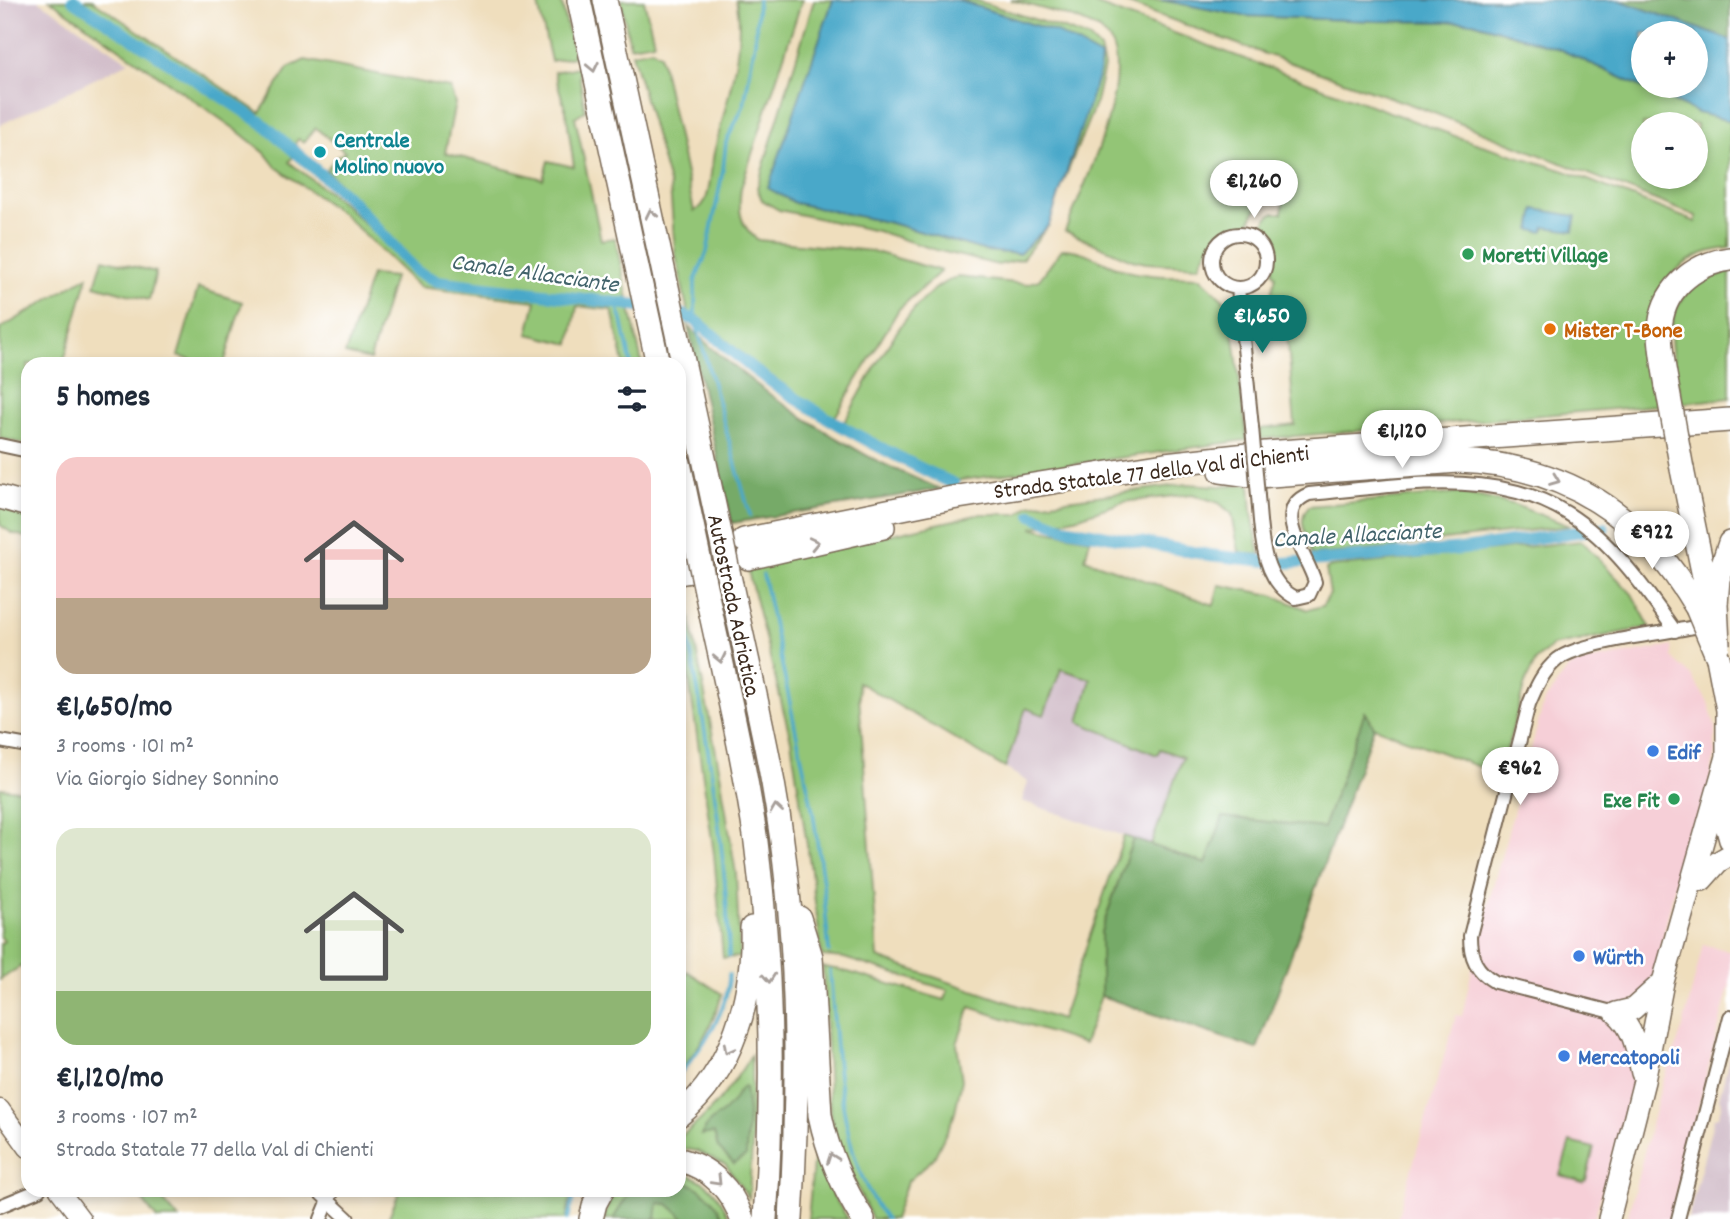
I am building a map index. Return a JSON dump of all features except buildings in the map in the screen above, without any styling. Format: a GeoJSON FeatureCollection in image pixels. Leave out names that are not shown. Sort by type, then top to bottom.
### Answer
{"type":"FeatureCollection","features":[{"type":"Feature","properties":{"kind":"highway"},"geometry":{"type":"LineString","coordinates":[[579,0],[656,357]]}},
{"type":"Feature","properties":{"kind":"highway","name":"Autostrada Adriatica"},"geometry":{"type":"LineString","coordinates":[[605,0],[682,357]]}},
{"type":"Feature","properties":{"kind":"highway"},"geometry":{"type":"LineString","coordinates":[[1727,763],[1728,710],[1667,386],[1660,330],[1668,299],[1678,284],[1691,272],[1710,263],[1730,259]]}},
{"type":"Feature","properties":{"kind":"highway","name":"Autostrada Adriatica"},"geometry":{"type":"LineString","coordinates":[[686,376],[773,784],[786,877],[798,1053],[791,1219]]}},
{"type":"Feature","properties":{"kind":"highway"},"geometry":{"type":"LineString","coordinates":[[1512,435],[1544,425],[1730,409]]}},
{"type":"Feature","properties":{"kind":"highway","name":"Strada Statale 77 della Val di Chienti"},"geometry":{"type":"LineString","coordinates":[[746,549],[959,503],[1165,464],[1254,454],[1730,420]]}},
{"type":"Feature","properties":{"kind":"highway","name":"Strada Statale 77 della Val di Chienti"},"geometry":{"type":"LineString","coordinates":[[1024,492],[1220,471],[1730,434]]}},
{"type":"Feature","properties":{"kind":"highway"},"geometry":{"type":"LineString","coordinates":[[1220,471],[1258,476],[1458,461],[1522,469],[1582,491],[1610,509],[1661,553],[1712,614]]}},
{"type":"Feature","properties":{"kind":"highway"},"geometry":{"type":"LineString","coordinates":[[0,484],[21,489]]}},
{"type":"Feature","properties":{"kind":"highway"},"geometry":{"type":"LineString","coordinates":[[0,497],[21,503]]}},
{"type":"Feature","properties":{"kind":"highway","name":"Autostrada Adriatica"},"geometry":{"type":"LineString","coordinates":[[686,497],[743,765],[755,840],[770,994],[771,1139],[765,1219]]}},
{"type":"Feature","properties":{"kind":"highway"},"geometry":{"type":"LineString","coordinates":[[1712,614],[1718,579],[1730,543]]}},
{"type":"Feature","properties":{"kind":"highway"},"geometry":{"type":"LineString","coordinates":[[686,1107],[715,1072],[736,1034],[744,1011],[752,947],[751,910],[740,823],[743,765]]}},
{"type":"Feature","properties":{"kind":"highway"},"geometry":{"type":"LineString","coordinates":[[786,877],[811,957],[820,1115],[842,1183],[863,1219]]}},
{"type":"Feature","properties":{"kind":"highway"},"geometry":{"type":"LineString","coordinates":[[686,1162],[705,1169],[715,1177],[734,1202],[742,1219]]}},
{"type":"Feature","properties":{"kind":"highway"},"geometry":{"type":"LineString","coordinates":[[591,1219],[598,1197]]}},
{"type":"Feature","properties":{"kind":"main road"},"geometry":{"type":"LineString","coordinates":[[1727,763],[1730,807],[1727,829],[1730,840]]}},
{"type":"Feature","properties":{"kind":"main road"},"geometry":{"type":"LineString","coordinates":[[1622,1219],[1653,1100],[1678,971],[1721,807],[1727,763]]}},
{"type":"Feature","properties":{"kind":"main road"},"geometry":{"type":"LineString","coordinates":[[1609,1219],[1644,1081],[1663,982],[1727,763]]}},
{"type":"Feature","properties":{"kind":"main road"},"geometry":{"type":"LineString","coordinates":[[1702,880],[1718,862],[1730,855]]}},
{"type":"Feature","properties":{"kind":"main road"},"geometry":{"type":"LineString","coordinates":[[1616,1013],[1633,1009],[1663,982]]}},
{"type":"Feature","properties":{"kind":"main road"},"geometry":{"type":"LineString","coordinates":[[1616,1013],[1633,1035],[1644,1081]]}},
{"type":"Feature","properties":{"kind":"street"},"geometry":{"type":"LineString","coordinates":[[1240,234],[1256,239],[1267,260],[1266,268],[1258,281],[1245,288],[1238,288],[1230,287],[1218,277],[1212,262],[1213,253],[1223,239],[1240,234]]}},
{"type":"Feature","properties":{"kind":"street"},"geometry":{"type":"LineString","coordinates":[[1238,288],[1266,555],[1271,571],[1285,591],[1293,597],[1302,598],[1311,593],[1315,585],[1291,521],[1292,512],[1301,498],[1309,494],[1466,483],[1517,492],[1555,506],[1576,519],[1633,573],[1675,631]]}},
{"type":"Feature","properties":{"kind":"street"},"geometry":{"type":"LineString","coordinates":[[0,444],[21,449]]}},
{"type":"Feature","properties":{"kind":"street"},"geometry":{"type":"LineString","coordinates":[[1616,1013],[1495,982],[1478,970],[1472,958],[1470,936],[1529,704],[1546,670],[1577,649],[1675,631],[1712,614]]}},
{"type":"Feature","properties":{"kind":"street"},"geometry":{"type":"LineString","coordinates":[[0,741],[21,745]]}},
{"type":"Feature","properties":{"kind":"street"},"geometry":{"type":"LineString","coordinates":[[1678,1219],[1730,1017]]}},
{"type":"Feature","properties":{"kind":"street"},"geometry":{"type":"LineString","coordinates":[[1,1113],[21,1139]]}},
{"type":"Feature","properties":{"kind":"street"},"geometry":{"type":"LineString","coordinates":[[0,1206],[21,1197]]}},
{"type":"Feature","properties":{"kind":"street"},"geometry":{"type":"LineString","coordinates":[[64,1197],[81,1219]]}},
{"type":"Feature","properties":{"kind":"street"},"geometry":{"type":"LineString","coordinates":[[321,1219],[330,1197]]}},
{"type":"Feature","properties":{"kind":"street"},"geometry":{"type":"LineString","coordinates":[[332,1197],[348,1219]]}},
{"type":"Feature","properties":{"kind":"shaded area"},"geometry":{"type":"Polygon","coordinates":[[[0,0],[38,0],[129,62],[0,125],[0,0]]]}},
{"type":"Feature","properties":{"kind":"shaded area"},"geometry":{"type":"Polygon","coordinates":[[[1672,646],[1672,658],[1691,675],[1709,704],[1715,727],[1715,753],[1708,792],[1696,831],[1678,872],[1654,976],[1646,992],[1631,1003],[1636,1072],[1594,1219],[1397,1219],[1456,1015],[1462,1016],[1479,937],[1544,702],[1569,667],[1585,661],[1672,646]]]}},
{"type":"Feature","properties":{"kind":"shaded area"},"geometry":{"type":"Polygon","coordinates":[[[1061,669],[1091,679],[1079,722],[1157,755],[1159,748],[1183,757],[1151,845],[1022,801],[1028,782],[1005,768],[1026,707],[1044,714],[1061,669]]]}},
{"type":"Feature","properties":{"kind":"shaded area"},"geometry":{"type":"Polygon","coordinates":[[[1703,944],[1730,951],[1730,983],[1670,1219],[1627,1219],[1661,1086],[1683,1027],[1703,944]]]}},
{"type":"Feature","properties":{"kind":"shaded area"},"geometry":{"type":"Polygon","coordinates":[[[1730,1054],[1730,1219],[1688,1219],[1714,1118],[1718,1117],[1722,1103],[1719,1099],[1730,1054]]]}},
{"type":"Feature","properties":{"kind":"green space"},"geometry":{"type":"Polygon","coordinates":[[[50,0],[92,0],[260,113],[288,68],[305,60],[450,88],[455,103],[445,153],[543,179],[548,161],[574,167],[566,111],[554,72],[578,67],[585,111],[575,117],[601,240],[615,238],[640,357],[622,357],[612,310],[577,306],[570,344],[528,334],[536,301],[419,287],[345,216],[276,167],[265,153],[235,129],[50,0]],[[316,128],[304,142],[298,139],[295,144],[299,149],[289,162],[345,205],[386,243],[388,234],[326,170],[336,157],[345,152],[316,128]]]}},
{"type":"Feature","properties":{"kind":"green space"},"geometry":{"type":"Polygon","coordinates":[[[537,0],[561,0],[574,57],[551,61],[537,0]]]}},
{"type":"Feature","properties":{"kind":"green space"},"geometry":{"type":"Polygon","coordinates":[[[621,0],[644,0],[654,42],[630,46],[621,0]]]}},
{"type":"Feature","properties":{"kind":"green space"},"geometry":{"type":"Polygon","coordinates":[[[736,0],[802,0],[741,188],[741,217],[747,229],[758,240],[872,251],[941,271],[899,309],[834,419],[758,367],[698,316],[688,313],[675,251],[670,187],[632,53],[652,49],[660,54],[694,211],[699,209],[707,196],[714,153],[737,56],[739,17],[736,0]]]}},
{"type":"Feature","properties":{"kind":"green space"},"geometry":{"type":"Polygon","coordinates":[[[814,0],[833,0],[769,188],[795,203],[891,223],[986,251],[1019,254],[1049,225],[1022,259],[998,265],[936,250],[877,231],[779,210],[762,200],[757,188],[814,0]]]}},
{"type":"Feature","properties":{"kind":"green space"},"geometry":{"type":"Polygon","coordinates":[[[957,0],[975,0],[1067,30],[1089,38],[1100,49],[1104,67],[1096,102],[1063,183],[1088,102],[1056,32],[957,0]]]}},
{"type":"Feature","properties":{"kind":"green space"},"geometry":{"type":"Polygon","coordinates":[[[1011,0],[1084,0],[1463,139],[1565,171],[1696,222],[1696,216],[1421,108],[1118,0],[1161,0],[1244,16],[1472,22],[1557,48],[1631,82],[1631,98],[1665,98],[1696,112],[1631,112],[1631,189],[1708,189],[1708,116],[1730,121],[1730,248],[1691,259],[1665,282],[1656,297],[1649,331],[1659,405],[1261,439],[1259,429],[1295,425],[1284,299],[1272,292],[1276,276],[1273,271],[1275,256],[1262,230],[1266,219],[1272,213],[1282,213],[1284,199],[1269,201],[1260,206],[1247,228],[1222,233],[1207,250],[1199,266],[1132,260],[1065,231],[1105,129],[1113,100],[1116,72],[1113,49],[1103,33],[1072,18],[1011,0]]]}},
{"type":"Feature","properties":{"kind":"green space"},"geometry":{"type":"Polygon","coordinates":[[[1619,0],[1730,0],[1730,40],[1708,32],[1708,21],[1677,21],[1619,0]]]}},
{"type":"Feature","properties":{"kind":"green space"},"geometry":{"type":"Polygon","coordinates":[[[1062,249],[1078,251],[1133,272],[1200,277],[1224,300],[1233,328],[1247,440],[955,481],[843,424],[906,318],[940,286],[958,277],[1026,284],[1039,280],[1062,249]]]}},
{"type":"Feature","properties":{"kind":"green space"},"geometry":{"type":"Polygon","coordinates":[[[103,259],[156,272],[149,300],[95,285],[103,259]]]}},
{"type":"Feature","properties":{"kind":"green space"},"geometry":{"type":"Polygon","coordinates":[[[1730,272],[1730,398],[1682,403],[1673,360],[1672,322],[1678,306],[1688,292],[1705,280],[1730,272]]]}},
{"type":"Feature","properties":{"kind":"green space"},"geometry":{"type":"Polygon","coordinates":[[[371,275],[394,277],[371,357],[345,354],[371,275]]]}},
{"type":"Feature","properties":{"kind":"green space"},"geometry":{"type":"Polygon","coordinates":[[[88,276],[65,357],[21,357],[21,443],[0,438],[0,329],[88,276]]]}},
{"type":"Feature","properties":{"kind":"green space"},"geometry":{"type":"Polygon","coordinates":[[[198,288],[242,302],[226,357],[178,356],[198,288]]]}},
{"type":"Feature","properties":{"kind":"green space"},"geometry":{"type":"Polygon","coordinates":[[[688,326],[751,380],[842,442],[940,489],[732,523],[688,326]]]}},
{"type":"Feature","properties":{"kind":"green space"},"geometry":{"type":"Polygon","coordinates":[[[1187,484],[1250,484],[1252,514],[1260,555],[1239,552],[1232,514],[1219,503],[1192,494],[1123,502],[1079,517],[1032,528],[1090,539],[1085,559],[1214,605],[1219,585],[1272,595],[1308,610],[1322,606],[1330,594],[1326,569],[1331,567],[1582,541],[1632,594],[1650,627],[1552,646],[1536,660],[1525,683],[1500,775],[1374,727],[1366,713],[1323,828],[1223,817],[1206,864],[1151,845],[1183,757],[1160,749],[1157,755],[1079,722],[1091,679],[1061,669],[1044,715],[1026,708],[1005,768],[858,682],[878,958],[1061,1020],[1124,836],[1133,839],[1101,932],[1101,996],[1084,1044],[970,1007],[957,1044],[962,1080],[954,1116],[934,1158],[907,1182],[894,1219],[872,1219],[839,1148],[830,1113],[823,967],[945,1000],[948,990],[844,958],[822,956],[791,740],[747,567],[981,514],[1019,514],[1029,505],[1187,484]]]}},
{"type":"Feature","properties":{"kind":"green space"},"geometry":{"type":"Polygon","coordinates":[[[1462,493],[1512,504],[1570,526],[1399,545],[1397,548],[1312,555],[1303,524],[1309,506],[1462,493]]]}},
{"type":"Feature","properties":{"kind":"green space"},"geometry":{"type":"Polygon","coordinates":[[[0,505],[21,513],[21,536],[0,525],[0,505]]]}},
{"type":"Feature","properties":{"kind":"green space"},"geometry":{"type":"Polygon","coordinates":[[[686,596],[720,773],[736,874],[740,957],[723,958],[714,854],[686,660],[686,596]]]}},
{"type":"Feature","properties":{"kind":"green space"},"geometry":{"type":"Polygon","coordinates":[[[1365,712],[1374,727],[1257,1049],[1101,996],[1101,932],[1133,839],[1206,864],[1223,817],[1323,828],[1365,712]]]}},
{"type":"Feature","properties":{"kind":"green space"},"geometry":{"type":"Polygon","coordinates":[[[0,788],[21,790],[21,966],[0,980],[0,944],[4,941],[0,936],[0,788]]]}},
{"type":"Feature","properties":{"kind":"green space"},"geometry":{"type":"Polygon","coordinates":[[[687,971],[722,994],[705,1035],[686,1063],[687,971]]]}},
{"type":"Feature","properties":{"kind":"green space"},"geometry":{"type":"Polygon","coordinates":[[[751,1055],[752,1144],[749,1198],[726,1165],[697,1151],[686,1149],[686,1132],[719,1100],[751,1055]]]}},
{"type":"Feature","properties":{"kind":"green space"},"geometry":{"type":"Polygon","coordinates":[[[745,1086],[748,1113],[746,1156],[734,1164],[718,1148],[714,1133],[701,1135],[745,1086]]]}},
{"type":"Feature","properties":{"kind":"green space"},"geometry":{"type":"Polygon","coordinates":[[[1570,1142],[1594,1148],[1586,1180],[1582,1182],[1560,1175],[1570,1142]]]}},
{"type":"Feature","properties":{"kind":"green space"},"geometry":{"type":"Polygon","coordinates":[[[814,1153],[834,1197],[848,1219],[808,1219],[814,1153]]]}},
{"type":"Feature","properties":{"kind":"green space"},"geometry":{"type":"Polygon","coordinates":[[[686,1174],[711,1188],[730,1219],[604,1219],[611,1198],[686,1197],[686,1174]]]}},
{"type":"Feature","properties":{"kind":"green space"},"geometry":{"type":"Polygon","coordinates":[[[686,1182],[706,1194],[724,1219],[685,1219],[668,1204],[658,1203],[656,1219],[613,1219],[627,1197],[686,1197],[686,1182]]]}},
{"type":"Feature","properties":{"kind":"green space"},"geometry":{"type":"Polygon","coordinates":[[[140,1197],[160,1197],[179,1219],[157,1219],[140,1197]]]}},
{"type":"Feature","properties":{"kind":"green space"},"geometry":{"type":"Polygon","coordinates":[[[397,1197],[571,1197],[566,1219],[388,1219],[397,1197]]]}},
{"type":"Feature","properties":{"kind":"water"},"geometry":{"type":"Polygon","coordinates":[[[833,0],[957,0],[1056,32],[1101,57],[1099,74],[1049,225],[1019,254],[986,251],[891,223],[795,203],[768,188],[833,0]]]}},
{"type":"Feature","properties":{"kind":"water"},"geometry":{"type":"Polygon","coordinates":[[[1161,0],[1619,0],[1677,21],[1631,21],[1631,82],[1557,48],[1473,22],[1244,16],[1161,0]]]}},
{"type":"Feature","properties":{"kind":"water"},"geometry":{"type":"Polygon","coordinates":[[[1708,32],[1730,40],[1730,121],[1708,116],[1708,112],[1696,112],[1665,98],[1708,98],[1708,32]]]}},
{"type":"Feature","properties":{"kind":"water"},"geometry":{"type":"Polygon","coordinates":[[[1535,209],[1576,216],[1573,231],[1545,227],[1543,232],[1531,230],[1535,209]]]}},
{"type":"Feature","properties":{"kind":"waterway","name":"Canale Allacciante"},"geometry":{"type":"LineString","coordinates":[[73,0],[262,123],[354,203],[417,272],[437,281],[673,311],[695,320],[757,372],[828,419],[954,484]]}},
{"type":"Feature","properties":{"kind":"waterway"},"geometry":{"type":"LineString","coordinates":[[750,515],[695,320],[695,281],[707,252],[726,142],[744,105],[755,42],[758,0]]}},
{"type":"Feature","properties":{"kind":"waterway"},"geometry":{"type":"LineString","coordinates":[[616,303],[630,357]]}},
{"type":"Feature","properties":{"kind":"waterway","name":"Canale Allacciante"},"geometry":{"type":"LineString","coordinates":[[1032,515],[1064,528],[1209,555],[1284,563],[1463,549],[1604,528]]}},
{"type":"Feature","properties":{"kind":"waterway"},"geometry":{"type":"LineString","coordinates":[[763,575],[813,812],[829,952]]}},
{"type":"Feature","properties":{"kind":"waterway"},"geometry":{"type":"LineString","coordinates":[[686,624],[718,816],[729,956]]}},
{"type":"Feature","properties":{"kind":"waterway"},"geometry":{"type":"LineString","coordinates":[[830,971],[838,1066],[849,1134],[870,1194],[886,1219]]}},
{"type":"Feature","properties":{"kind":"waterway"},"geometry":{"type":"LineString","coordinates":[[686,1066],[713,1028],[724,1002],[729,974]]}},
{"type":"Feature","properties":{"kind":"waterway"},"geometry":{"type":"LineString","coordinates":[[568,1219],[573,1197]]}},
{"type":"Feature","properties":{"kind":"place","name":"Centrale Molino nuovo"},"geometry":{"type":"Point","coordinates":[320,152]}},
{"type":"Feature","properties":{"kind":"place","name":"Moretti Village"},"geometry":{"type":"Point","coordinates":[1468,254]}},
{"type":"Feature","properties":{"kind":"place","name":"Mister T-Bone"},"geometry":{"type":"Point","coordinates":[1550,329]}},
{"type":"Feature","properties":{"kind":"place","name":"Edif"},"geometry":{"type":"Point","coordinates":[1653,751]}},
{"type":"Feature","properties":{"kind":"place","name":"Exe Fit"},"geometry":{"type":"Point","coordinates":[1674,799]}},
{"type":"Feature","properties":{"kind":"place","name":"Würth"},"geometry":{"type":"Point","coordinates":[1579,956]}},
{"type":"Feature","properties":{"kind":"place","name":"Mercatopoli"},"geometry":{"type":"Point","coordinates":[1564,1056]}}]}
